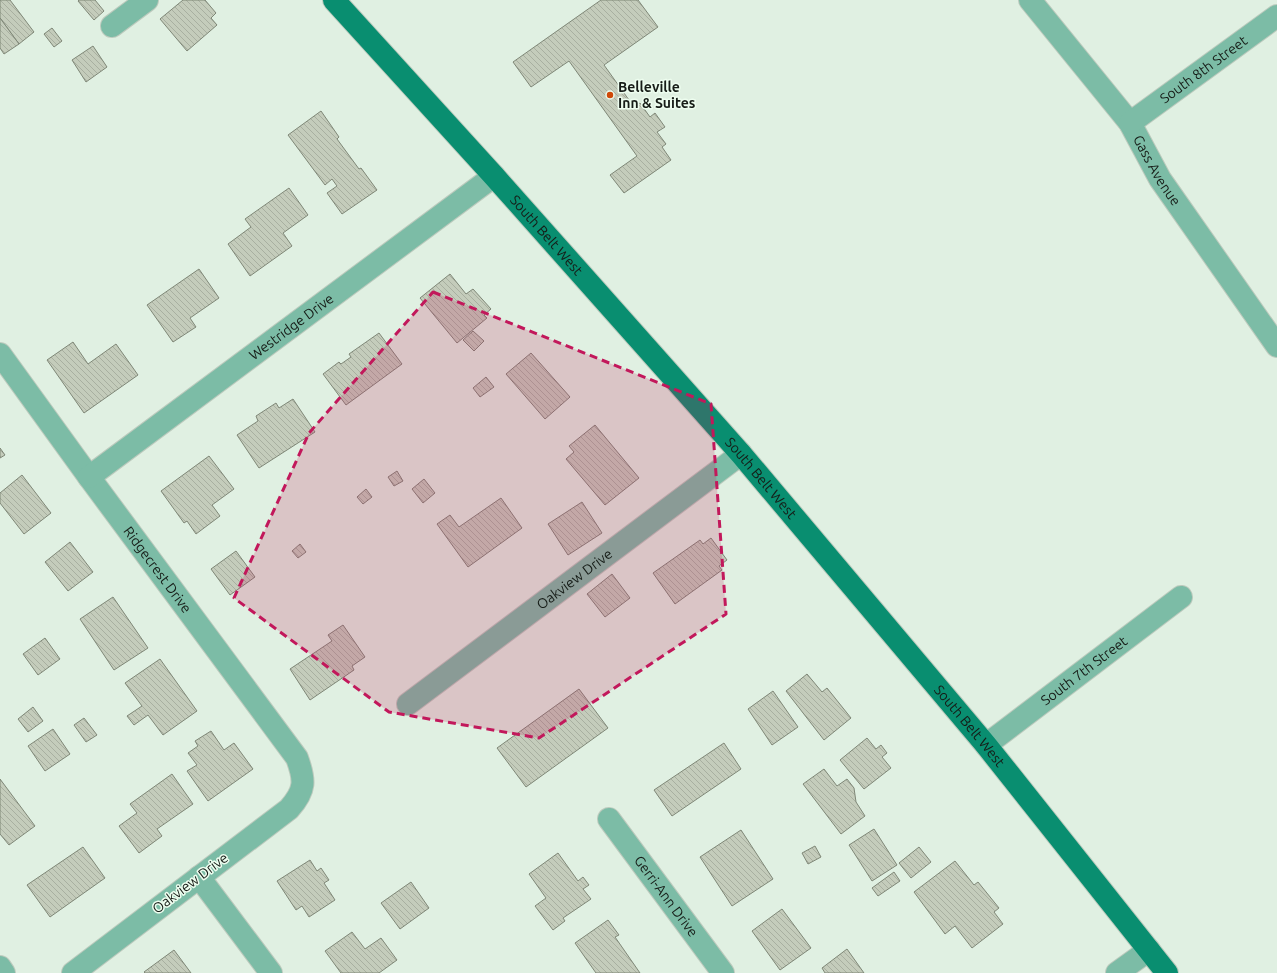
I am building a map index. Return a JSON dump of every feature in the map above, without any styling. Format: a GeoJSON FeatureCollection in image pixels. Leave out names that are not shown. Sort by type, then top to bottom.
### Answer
{"type":"FeatureCollection","features":[{"type":"Feature","properties":{"kind":"main road","name":"South Belt West"},"geometry":{"type":"LineString","coordinates":[[334,0],[494,176],[741,454],[986,744],[1167,973]]}},
{"type":"Feature","properties":{"kind":"street"},"geometry":{"type":"LineString","coordinates":[[112,26],[147,0]]}},
{"type":"Feature","properties":{"kind":"street","name":"Gass Avenue"},"geometry":{"type":"LineString","coordinates":[[1030,0],[1130,123],[1160,179],[1277,346]]}},
{"type":"Feature","properties":{"kind":"street","name":"South 8th Street"},"geometry":{"type":"LineString","coordinates":[[1130,123],[1277,16]]}},
{"type":"Feature","properties":{"kind":"street","name":"Westridge Drive"},"geometry":{"type":"LineString","coordinates":[[89,477],[494,176]]}},
{"type":"Feature","properties":{"kind":"street","name":"Ridgecrest Drive"},"geometry":{"type":"LineString","coordinates":[[0,354],[297,758],[302,773],[302,789]]}},
{"type":"Feature","properties":{"kind":"street","name":"Oakview Drive"},"geometry":{"type":"LineString","coordinates":[[408,704],[741,454]]}},
{"type":"Feature","properties":{"kind":"street","name":"South 7th Street"},"geometry":{"type":"LineString","coordinates":[[986,744],[1181,598]]}},
{"type":"Feature","properties":{"kind":"street","name":"Oakview Drive"},"geometry":{"type":"LineString","coordinates":[[73,973],[289,809],[297,800],[302,789]]}},
{"type":"Feature","properties":{"kind":"street","name":"Gerri-Ann Drive"},"geometry":{"type":"LineString","coordinates":[[609,819],[723,973]]}},
{"type":"Feature","properties":{"kind":"street"},"geometry":{"type":"LineString","coordinates":[[199,877],[271,973]]}},
{"type":"Feature","properties":{"kind":"street"},"geometry":{"type":"LineString","coordinates":[[1117,973],[1149,950]]}},
{"type":"Feature","properties":{"kind":"street"},"geometry":{"type":"LineString","coordinates":[[0,967],[4,973]]}},
{"type":"Feature","properties":{"kind":"highlighted area"},"geometry":{"type":"Polygon","coordinates":[[[433,292],[711,404],[726,614],[539,738],[389,712],[234,598],[309,433],[433,292]]]}},
{"type":"Feature","properties":{"kind":"building"},"geometry":{"type":"Polygon","coordinates":[[[0,0],[10,0],[34,32],[19,44],[0,18],[0,0]]]}},
{"type":"Feature","properties":{"kind":"building"},"geometry":{"type":"Polygon","coordinates":[[[95,0],[104,11],[94,20],[78,1],[95,0]]]}},
{"type":"Feature","properties":{"kind":"building"},"geometry":{"type":"Polygon","coordinates":[[[183,0],[205,0],[216,13],[211,18],[217,25],[187,51],[160,19],[183,0]]]}},
{"type":"Feature","properties":{"kind":"building","name":"Belleville Inn & Suites"},"geometry":{"type":"Polygon","coordinates":[[[601,0],[638,0],[658,27],[604,65],[634,107],[640,103],[650,117],[655,113],[665,127],[657,132],[666,144],[662,147],[671,160],[624,193],[610,175],[637,156],[569,61],[531,87],[513,62],[601,0]]]}},
{"type":"Feature","properties":{"kind":"building"},"geometry":{"type":"Polygon","coordinates":[[[0,18],[19,44],[4,54],[0,48],[0,18]]]}},
{"type":"Feature","properties":{"kind":"building"},"geometry":{"type":"Polygon","coordinates":[[[52,28],[62,41],[54,47],[44,34],[52,28]]]}},
{"type":"Feature","properties":{"kind":"building"},"geometry":{"type":"Polygon","coordinates":[[[93,46],[107,67],[86,82],[72,60],[93,46]]]}},
{"type":"Feature","properties":{"kind":"building"},"geometry":{"type":"Polygon","coordinates":[[[321,111],[339,137],[337,139],[359,169],[361,168],[377,190],[342,214],[327,193],[337,186],[332,179],[325,185],[288,135],[321,111]]]}},
{"type":"Feature","properties":{"kind":"building"},"geometry":{"type":"Polygon","coordinates":[[[289,188],[308,215],[283,233],[292,246],[250,276],[228,244],[251,227],[245,219],[289,188]]]}},
{"type":"Feature","properties":{"kind":"building"},"geometry":{"type":"Polygon","coordinates":[[[199,269],[219,298],[190,318],[196,327],[173,342],[147,305],[199,269]]]}},
{"type":"Feature","properties":{"kind":"building"},"geometry":{"type":"Polygon","coordinates":[[[450,274],[466,294],[473,289],[491,309],[484,315],[487,318],[457,343],[420,298],[450,274]]]}},
{"type":"Feature","properties":{"kind":"building"},"geometry":{"type":"Polygon","coordinates":[[[473,331],[484,341],[474,351],[463,340],[473,331]]]}},
{"type":"Feature","properties":{"kind":"building"},"geometry":{"type":"Polygon","coordinates":[[[379,333],[402,364],[346,405],[323,374],[339,362],[341,364],[351,357],[349,354],[379,333]]]}},
{"type":"Feature","properties":{"kind":"building"},"geometry":{"type":"Polygon","coordinates":[[[73,342],[88,364],[116,344],[138,375],[84,413],[47,360],[73,342]]]}},
{"type":"Feature","properties":{"kind":"building"},"geometry":{"type":"Polygon","coordinates":[[[531,353],[570,397],[545,419],[506,374],[531,353]]]}},
{"type":"Feature","properties":{"kind":"building"},"geometry":{"type":"Polygon","coordinates":[[[486,377],[494,387],[480,397],[473,388],[486,377]]]}},
{"type":"Feature","properties":{"kind":"building"},"geometry":{"type":"Polygon","coordinates":[[[293,399],[315,432],[259,468],[237,435],[258,421],[256,416],[276,403],[279,408],[293,399]]]}},
{"type":"Feature","properties":{"kind":"building"},"geometry":{"type":"Polygon","coordinates":[[[595,425],[639,478],[605,505],[566,459],[574,452],[569,446],[595,425]]]}},
{"type":"Feature","properties":{"kind":"building"},"geometry":{"type":"Polygon","coordinates":[[[0,448],[5,455],[0,458],[0,448]]]}},
{"type":"Feature","properties":{"kind":"building"},"geometry":{"type":"Polygon","coordinates":[[[209,456],[234,489],[212,505],[220,516],[196,534],[187,521],[184,523],[161,491],[209,456]]]}},
{"type":"Feature","properties":{"kind":"building"},"geometry":{"type":"Polygon","coordinates":[[[397,471],[403,481],[394,486],[388,477],[397,471]]]}},
{"type":"Feature","properties":{"kind":"building"},"geometry":{"type":"Polygon","coordinates":[[[22,475],[51,513],[24,534],[0,503],[0,493],[22,475]]]}},
{"type":"Feature","properties":{"kind":"building"},"geometry":{"type":"Polygon","coordinates":[[[424,479],[435,493],[423,503],[412,489],[424,479]]]}},
{"type":"Feature","properties":{"kind":"building"},"geometry":{"type":"Polygon","coordinates":[[[366,489],[372,497],[363,504],[357,497],[366,489]]]}},
{"type":"Feature","properties":{"kind":"building"},"geometry":{"type":"Polygon","coordinates":[[[501,498],[522,528],[468,567],[437,524],[450,515],[459,527],[501,498]]]}},
{"type":"Feature","properties":{"kind":"building"},"geometry":{"type":"Polygon","coordinates":[[[582,502],[602,533],[568,555],[548,524],[582,502]]]}},
{"type":"Feature","properties":{"kind":"building"},"geometry":{"type":"Polygon","coordinates":[[[711,538],[727,560],[719,566],[722,570],[675,604],[653,573],[700,540],[703,544],[711,538]]]}},
{"type":"Feature","properties":{"kind":"building"},"geometry":{"type":"Polygon","coordinates":[[[70,542],[93,572],[68,591],[45,562],[70,542]]]}},
{"type":"Feature","properties":{"kind":"building"},"geometry":{"type":"Polygon","coordinates":[[[300,544],[306,552],[298,558],[292,551],[300,544]]]}},
{"type":"Feature","properties":{"kind":"building"},"geometry":{"type":"Polygon","coordinates":[[[236,551],[255,577],[230,595],[211,569],[236,551]]]}},
{"type":"Feature","properties":{"kind":"building"},"geometry":{"type":"Polygon","coordinates":[[[612,574],[630,598],[605,617],[587,594],[612,574]]]}},
{"type":"Feature","properties":{"kind":"building"},"geometry":{"type":"Polygon","coordinates":[[[113,597],[148,648],[114,670],[80,619],[113,597]]]}},
{"type":"Feature","properties":{"kind":"building"},"geometry":{"type":"Polygon","coordinates":[[[343,625],[365,657],[352,666],[354,670],[310,700],[290,669],[332,641],[328,635],[343,625]]]}},
{"type":"Feature","properties":{"kind":"building"},"geometry":{"type":"Polygon","coordinates":[[[45,638],[60,659],[38,675],[23,654],[45,638]]]}},
{"type":"Feature","properties":{"kind":"building"},"geometry":{"type":"Polygon","coordinates":[[[160,659],[197,711],[163,735],[148,715],[134,725],[127,716],[142,706],[125,683],[160,659]]]}},
{"type":"Feature","properties":{"kind":"building"},"geometry":{"type":"Polygon","coordinates":[[[807,674],[822,692],[827,688],[851,718],[824,740],[786,691],[807,674]]]}},
{"type":"Feature","properties":{"kind":"building"},"geometry":{"type":"Polygon","coordinates":[[[579,689],[608,728],[526,787],[497,748],[579,689]]]}},
{"type":"Feature","properties":{"kind":"building"},"geometry":{"type":"Polygon","coordinates":[[[773,691],[798,727],[772,745],[748,709],[773,691]]]}},
{"type":"Feature","properties":{"kind":"building"},"geometry":{"type":"Polygon","coordinates":[[[33,707],[43,721],[28,732],[18,719],[33,707]]]}},
{"type":"Feature","properties":{"kind":"building"},"geometry":{"type":"Polygon","coordinates":[[[84,718],[97,735],[86,742],[74,725],[84,718]]]}},
{"type":"Feature","properties":{"kind":"building"},"geometry":{"type":"Polygon","coordinates":[[[53,729],[70,754],[45,771],[28,746],[53,729]]]}},
{"type":"Feature","properties":{"kind":"building"},"geometry":{"type":"Polygon","coordinates":[[[211,731],[224,750],[234,743],[253,769],[208,801],[187,771],[197,765],[188,753],[198,746],[195,741],[211,731]]]}},
{"type":"Feature","properties":{"kind":"building"},"geometry":{"type":"Polygon","coordinates":[[[867,738],[876,749],[881,745],[887,753],[882,757],[891,768],[864,789],[840,760],[867,738]]]}},
{"type":"Feature","properties":{"kind":"building"},"geometry":{"type":"Polygon","coordinates":[[[724,743],[741,769],[672,816],[654,790],[724,743]]]}},
{"type":"Feature","properties":{"kind":"building"},"geometry":{"type":"Polygon","coordinates":[[[824,769],[837,786],[847,779],[854,788],[856,802],[865,816],[841,834],[803,784],[824,769]]]}},
{"type":"Feature","properties":{"kind":"building"},"geometry":{"type":"Polygon","coordinates":[[[172,774],[193,804],[157,829],[162,836],[139,853],[119,826],[137,813],[130,804],[172,774]]]}},
{"type":"Feature","properties":{"kind":"building"},"geometry":{"type":"Polygon","coordinates":[[[0,779],[35,826],[9,845],[0,834],[0,779]]]}},
{"type":"Feature","properties":{"kind":"building"},"geometry":{"type":"Polygon","coordinates":[[[874,829],[897,865],[872,881],[849,845],[874,829]]]}},
{"type":"Feature","properties":{"kind":"building"},"geometry":{"type":"Polygon","coordinates":[[[741,830],[773,879],[732,906],[700,857],[741,830]]]}},
{"type":"Feature","properties":{"kind":"building"},"geometry":{"type":"Polygon","coordinates":[[[815,846],[821,857],[808,864],[802,853],[815,846]]]}},
{"type":"Feature","properties":{"kind":"building"},"geometry":{"type":"Polygon","coordinates":[[[83,847],[105,878],[50,917],[27,885],[83,847]]]}},
{"type":"Feature","properties":{"kind":"building"},"geometry":{"type":"Polygon","coordinates":[[[919,847],[931,862],[911,878],[899,863],[919,847]]]}},
{"type":"Feature","properties":{"kind":"building"},"geometry":{"type":"Polygon","coordinates":[[[558,853],[578,881],[583,877],[589,885],[583,889],[591,899],[563,918],[565,921],[553,930],[535,906],[546,898],[529,874],[558,853]]]}},
{"type":"Feature","properties":{"kind":"building"},"geometry":{"type":"Polygon","coordinates":[[[310,860],[317,871],[321,868],[329,880],[324,883],[335,900],[309,917],[302,906],[296,910],[277,881],[310,860]]]}},
{"type":"Feature","properties":{"kind":"building"},"geometry":{"type":"Polygon","coordinates":[[[955,861],[974,885],[978,882],[999,908],[994,912],[1003,924],[972,948],[955,926],[945,934],[914,892],[955,861]]]}},
{"type":"Feature","properties":{"kind":"building"},"geometry":{"type":"Polygon","coordinates":[[[894,872],[900,881],[878,896],[872,888],[894,872]]]}},
{"type":"Feature","properties":{"kind":"building"},"geometry":{"type":"Polygon","coordinates":[[[411,882],[429,908],[400,929],[381,903],[411,882]]]}},
{"type":"Feature","properties":{"kind":"building"},"geometry":{"type":"Polygon","coordinates":[[[782,909],[811,948],[780,970],[752,931],[782,909]]]}},
{"type":"Feature","properties":{"kind":"building"},"geometry":{"type":"Polygon","coordinates":[[[608,920],[619,935],[615,937],[640,973],[596,973],[575,943],[608,920]]]}},
{"type":"Feature","properties":{"kind":"building"},"geometry":{"type":"Polygon","coordinates":[[[352,932],[365,949],[381,938],[397,960],[379,973],[341,973],[325,951],[352,932]]]}},
{"type":"Feature","properties":{"kind":"building"},"geometry":{"type":"Polygon","coordinates":[[[847,949],[864,973],[825,973],[822,968],[847,949]]]}},
{"type":"Feature","properties":{"kind":"building"},"geometry":{"type":"Polygon","coordinates":[[[174,950],[191,973],[144,972],[174,950]]]}},
{"type":"Feature","properties":{"kind":"place","name":"Belleville Inn & Suites"},"geometry":{"type":"Point","coordinates":[610,95]}}]}
